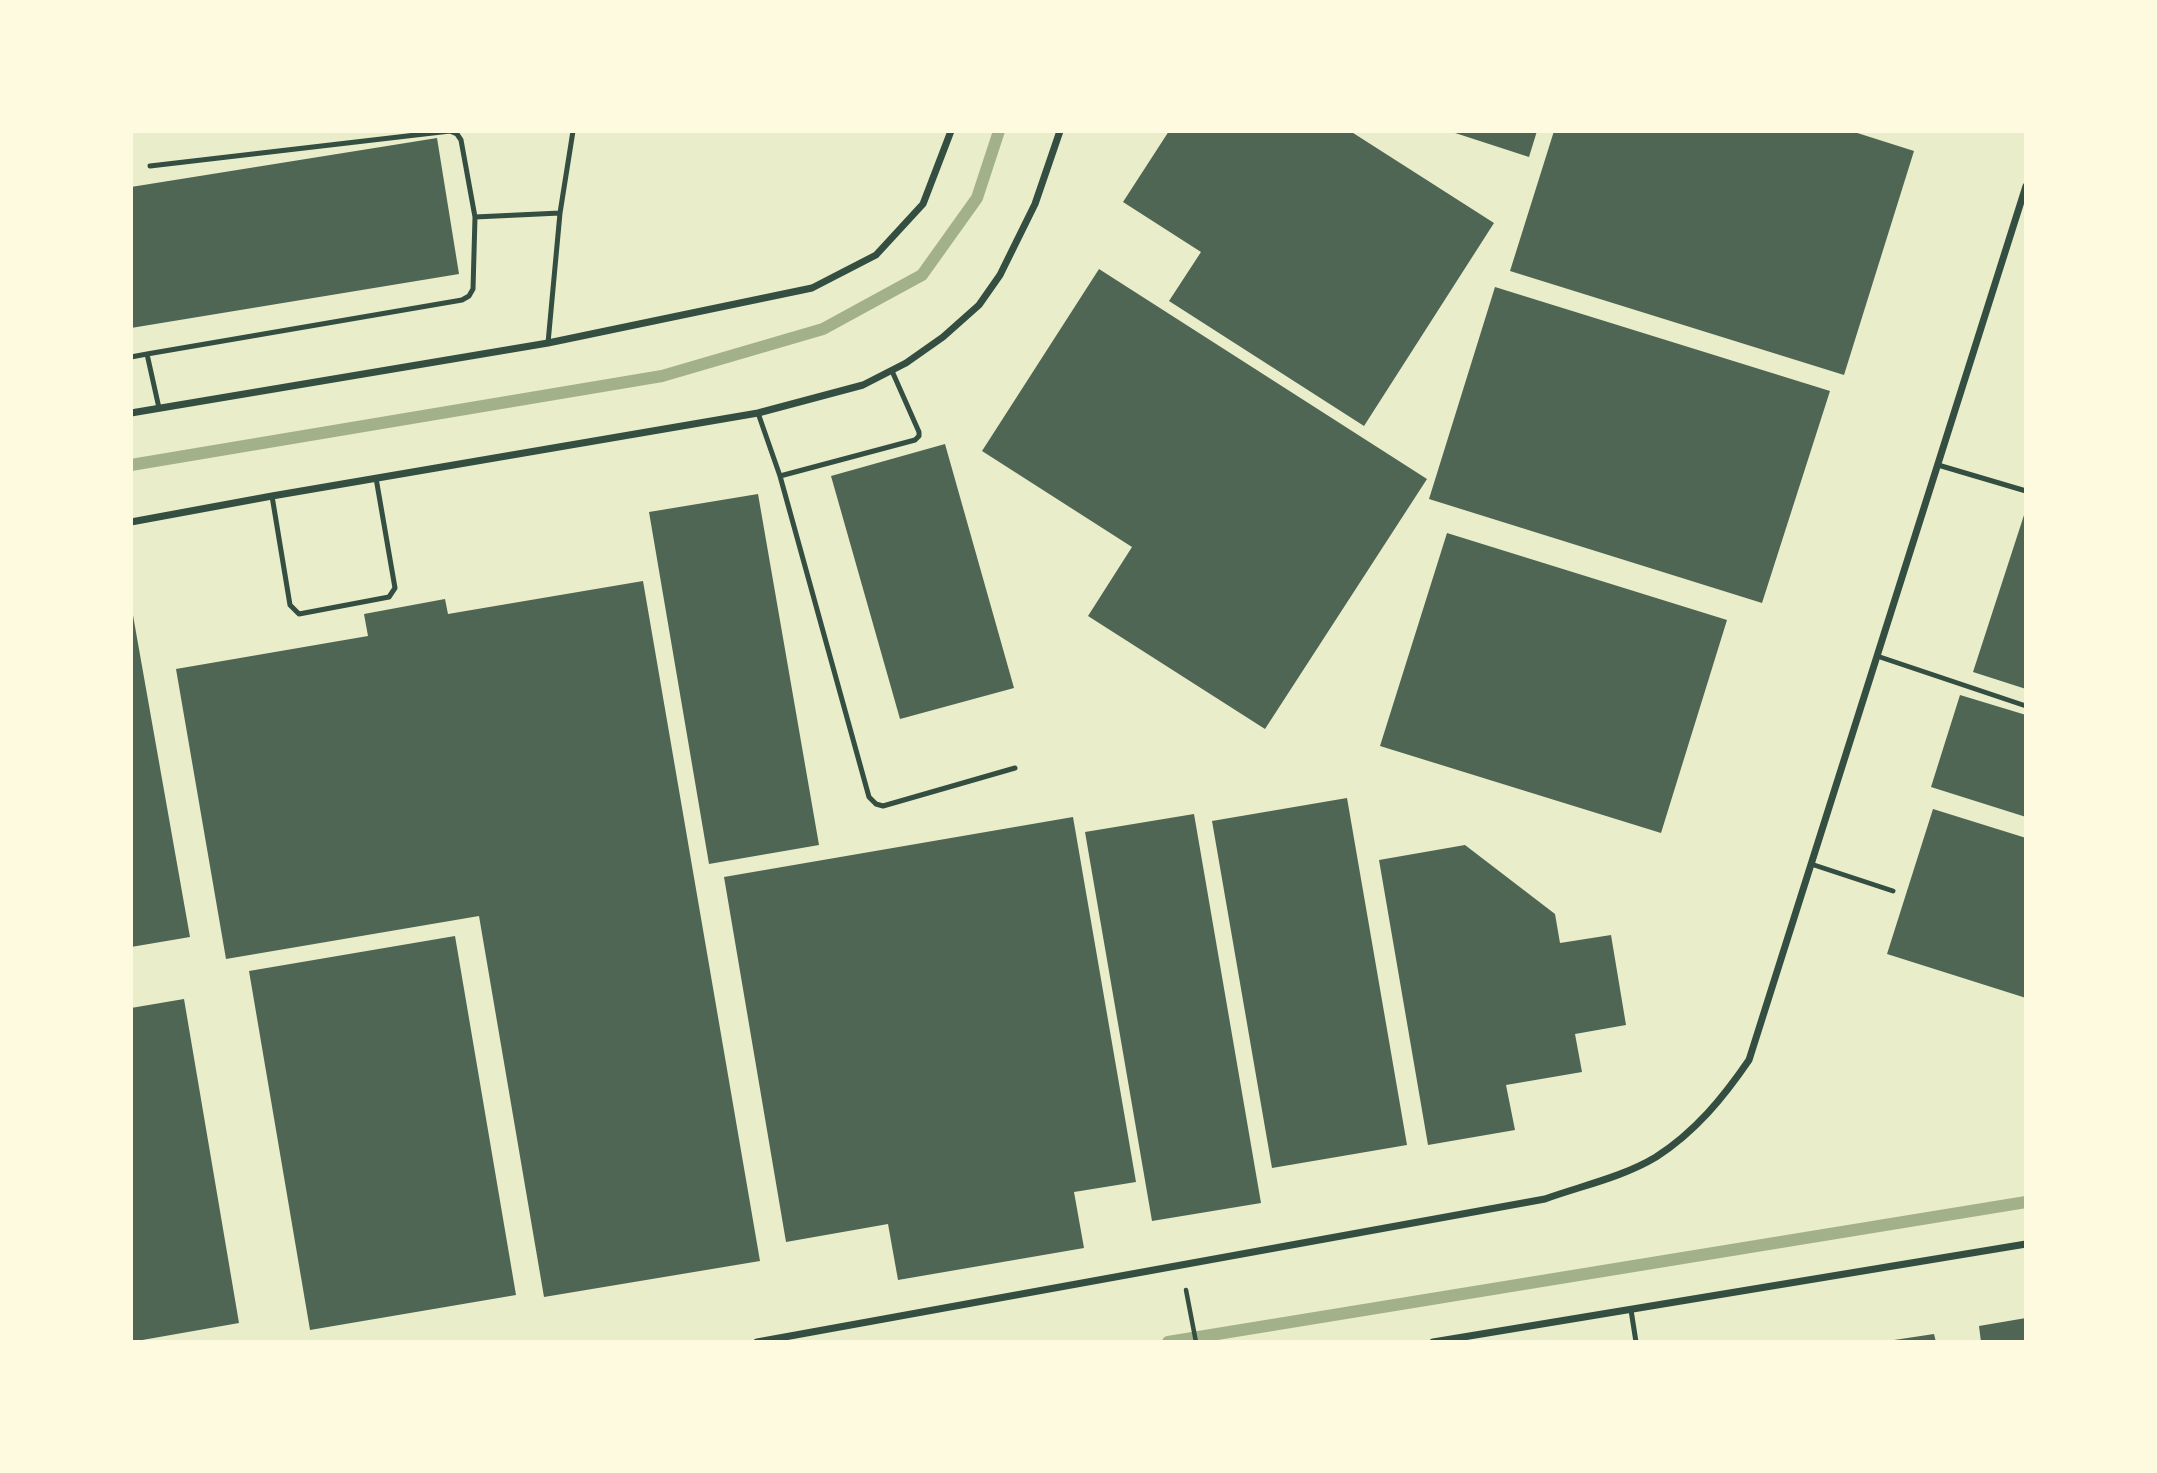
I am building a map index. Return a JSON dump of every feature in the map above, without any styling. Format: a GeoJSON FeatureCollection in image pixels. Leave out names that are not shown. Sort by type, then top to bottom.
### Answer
{"type":"FeatureCollection","features":[{"type":"Feature","properties":{"kind":"street"},"geometry":{"type":"LineString","coordinates":[[131,413],[548,343],[812,288],[876,255],[923,204],[951,131]]}},
{"type":"Feature","properties":{"kind":"street"},"geometry":{"type":"LineString","coordinates":[[131,522],[758,413],[863,385],[892,371],[943,337],[979,305],[1000,275],[1035,204],[1060,131]]}},
{"type":"Feature","properties":{"kind":"street"},"geometry":{"type":"LineString","coordinates":[[757,1342],[1545,1199],[1617,1175],[1654,1158],[1684,1136],[1721,1101],[1749,1060],[2026,186]]}},
{"type":"Feature","properties":{"kind":"street"},"geometry":{"type":"LineString","coordinates":[[1433,1342],[2026,1244]]}},
{"type":"Feature","properties":{"kind":"lane"},"geometry":{"type":"LineString","coordinates":[[131,357],[461,300],[469,296],[473,289],[475,217],[461,140],[457,134],[450,131],[150,166]]}},
{"type":"Feature","properties":{"kind":"lane"},"geometry":{"type":"LineString","coordinates":[[548,343],[560,213],[573,131]]}},
{"type":"Feature","properties":{"kind":"lane"},"geometry":{"type":"LineString","coordinates":[[475,217],[560,213]]}},
{"type":"Feature","properties":{"kind":"lane"},"geometry":{"type":"LineString","coordinates":[[147,354],[159,408]]}},
{"type":"Feature","properties":{"kind":"lane"},"geometry":{"type":"LineString","coordinates":[[780,476],[915,440],[919,432],[892,371]]}},
{"type":"Feature","properties":{"kind":"lane"},"geometry":{"type":"LineString","coordinates":[[758,413],[780,476],[869,797],[876,804],[883,806],[1015,768]]}},
{"type":"Feature","properties":{"kind":"lane"},"geometry":{"type":"LineString","coordinates":[[1938,465],[2026,491]]}},
{"type":"Feature","properties":{"kind":"lane"},"geometry":{"type":"LineString","coordinates":[[272,496],[290,605],[299,614],[389,597],[395,588],[376,478]]}},
{"type":"Feature","properties":{"kind":"lane"},"geometry":{"type":"LineString","coordinates":[[1877,656],[2026,706]]}},
{"type":"Feature","properties":{"kind":"lane"},"geometry":{"type":"LineString","coordinates":[[1811,864],[1893,891]]}},
{"type":"Feature","properties":{"kind":"lane"},"geometry":{"type":"LineString","coordinates":[[1631,1310],[1636,1342]]}},
{"type":"Feature","properties":{"kind":"path"},"geometry":{"type":"LineString","coordinates":[[1191,1318],[1196,1342]]}},
{"type":"Feature","properties":{"kind":"building"},"geometry":{"type":"Polygon","coordinates":[[[1169,131],[1350,131],[1494,223],[1364,426],[1169,301],[1201,252],[1123,202],[1169,131]]]}},
{"type":"Feature","properties":{"kind":"building"},"geometry":{"type":"Polygon","coordinates":[[[1449,131],[1537,131],[1529,157],[1449,131]]]}},
{"type":"Feature","properties":{"kind":"building"},"geometry":{"type":"Polygon","coordinates":[[[1554,131],[1851,131],[1914,151],[1844,375],[1510,271],[1554,131]]]}},
{"type":"Feature","properties":{"kind":"building"},"geometry":{"type":"Polygon","coordinates":[[[437,138],[459,274],[131,328],[131,187],[437,138]]]}},
{"type":"Feature","properties":{"kind":"building"},"geometry":{"type":"Polygon","coordinates":[[[1099,269],[1427,479],[1265,729],[1088,616],[1132,547],[982,451],[1099,269]]]}},
{"type":"Feature","properties":{"kind":"building"},"geometry":{"type":"Polygon","coordinates":[[[1495,287],[1830,391],[1762,603],[1429,499],[1495,287]]]}},
{"type":"Feature","properties":{"kind":"building"},"geometry":{"type":"Polygon","coordinates":[[[945,444],[1014,688],[900,719],[831,476],[945,444]]]}},
{"type":"Feature","properties":{"kind":"building"},"geometry":{"type":"Polygon","coordinates":[[[758,494],[819,845],[709,864],[649,512],[758,494]]]}},
{"type":"Feature","properties":{"kind":"building"},"geometry":{"type":"Polygon","coordinates":[[[2026,512],[2026,689],[1973,672],[2026,512]]]}},
{"type":"Feature","properties":{"kind":"building"},"geometry":{"type":"Polygon","coordinates":[[[1447,533],[1727,620],[1661,833],[1380,746],[1447,533]]]}},
{"type":"Feature","properties":{"kind":"building"},"geometry":{"type":"Polygon","coordinates":[[[643,581],[760,1261],[544,1297],[479,916],[226,959],[176,669],[368,636],[364,614],[445,599],[448,614],[643,581]]]}},
{"type":"Feature","properties":{"kind":"building"},"geometry":{"type":"Polygon","coordinates":[[[131,604],[190,937],[131,947],[131,604]]]}},
{"type":"Feature","properties":{"kind":"building"},"geometry":{"type":"Polygon","coordinates":[[[1960,695],[2026,715],[2026,817],[1931,787],[1960,695]]]}},
{"type":"Feature","properties":{"kind":"building"},"geometry":{"type":"Polygon","coordinates":[[[1347,798],[1407,1145],[1272,1168],[1212,821],[1347,798]]]}},
{"type":"Feature","properties":{"kind":"building"},"geometry":{"type":"Polygon","coordinates":[[[1933,809],[2026,838],[2026,998],[1887,954],[1933,809]]]}},
{"type":"Feature","properties":{"kind":"building"},"geometry":{"type":"Polygon","coordinates":[[[1194,814],[1261,1203],[1152,1221],[1085,832],[1194,814]]]}},
{"type":"Feature","properties":{"kind":"building"},"geometry":{"type":"Polygon","coordinates":[[[1073,817],[1136,1182],[1074,1192],[1084,1248],[898,1280],[888,1224],[786,1242],[724,877],[1073,817]]]}},
{"type":"Feature","properties":{"kind":"building"},"geometry":{"type":"Polygon","coordinates":[[[1465,845],[1555,914],[1560,943],[1611,935],[1626,1025],[1575,1034],[1582,1072],[1506,1085],[1515,1130],[1428,1145],[1379,860],[1465,845]]]}},
{"type":"Feature","properties":{"kind":"building"},"geometry":{"type":"Polygon","coordinates":[[[455,936],[516,1295],[310,1330],[249,971],[455,936]]]}},
{"type":"Feature","properties":{"kind":"building"},"geometry":{"type":"Polygon","coordinates":[[[184,999],[239,1323],[131,1342],[131,1008],[184,999]]]}},
{"type":"Feature","properties":{"kind":"building"},"geometry":{"type":"Polygon","coordinates":[[[2026,1318],[2026,1342],[1981,1342],[1979,1326],[2026,1318]]]}},
{"type":"Feature","properties":{"kind":"building"},"geometry":{"type":"Polygon","coordinates":[[[1934,1334],[1936,1342],[1894,1342],[1894,1340],[1934,1334]]]}},
{"type":"Feature","properties":{"kind":"waterway"},"geometry":{"type":"LineString","coordinates":[[131,465],[662,376],[823,329],[922,275],[977,198],[999,131]]}},
{"type":"Feature","properties":{"kind":"waterway"},"geometry":{"type":"LineString","coordinates":[[1168,1342],[2026,1202]]}}]}
